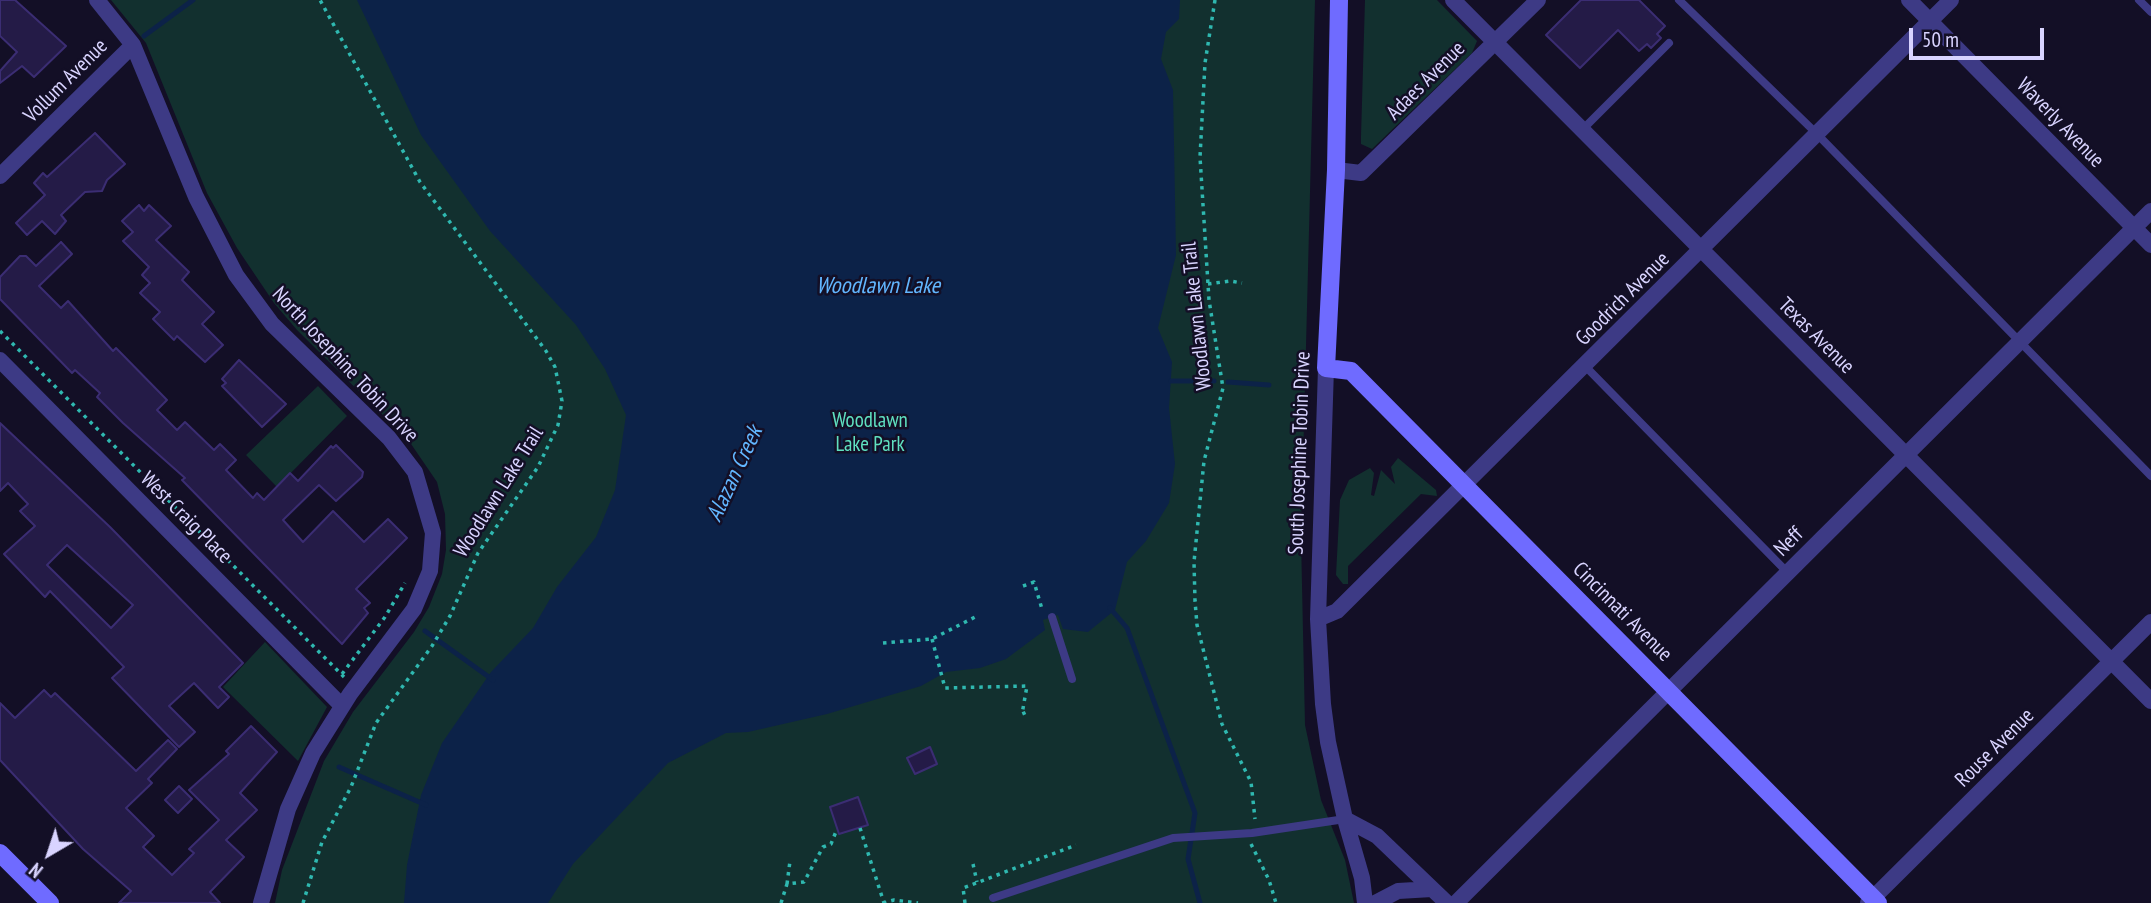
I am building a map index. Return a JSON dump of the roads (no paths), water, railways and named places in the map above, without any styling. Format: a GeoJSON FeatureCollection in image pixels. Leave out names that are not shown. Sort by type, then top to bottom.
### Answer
{"type":"FeatureCollection","features":[{"type":"Feature","properties":{"kind":"street","name":"North Josephine Tobin Drive"},"geometry":{"type":"LineString","coordinates":[[97,0],[133,45],[195,196],[236,275],[285,338],[389,438],[415,472],[422,488],[432,533],[430,571],[414,609],[342,706],[313,752],[288,809],[261,903]]}},
{"type":"Feature","properties":{"kind":"street","name":"South Josephine Tobin Drive"},"geometry":{"type":"LineString","coordinates":[[1339,0],[1336,170],[1318,619],[1323,704],[1345,820],[1362,878],[1365,903]]}},
{"type":"Feature","properties":{"kind":"street","name":"Texas Avenue"},"geometry":{"type":"LineString","coordinates":[[1453,0],[2151,701]]}},
{"type":"Feature","properties":{"kind":"street","name":"Adaes Avenue"},"geometry":{"type":"LineString","coordinates":[[1336,170],[1361,173],[1538,0]]}},
{"type":"Feature","properties":{"kind":"street","name":"Waverly Avenue"},"geometry":{"type":"LineString","coordinates":[[1909,0],[2151,245]]}},
{"type":"Feature","properties":{"kind":"street","name":"Goodrich Avenue"},"geometry":{"type":"LineString","coordinates":[[1318,619],[1337,611],[1701,251],[1815,132],[1951,0]]}},
{"type":"Feature","properties":{"kind":"street","name":"Vollum Avenue"},"geometry":{"type":"LineString","coordinates":[[0,176],[133,45]]}},
{"type":"Feature","properties":{"kind":"street","name":"Neff"},"geometry":{"type":"LineString","coordinates":[[1456,903],[2151,211]]}},
{"type":"Feature","properties":{"kind":"street","name":"West Craig Place"},"geometry":{"type":"LineString","coordinates":[[0,360],[342,706]]}},
{"type":"Feature","properties":{"kind":"street","name":"Cincinnati Avenue"},"geometry":{"type":"LineString","coordinates":[[1326,368],[1351,371],[1873,901]]}},
{"type":"Feature","properties":{"kind":"street","name":"Rouse Avenue"},"geometry":{"type":"LineString","coordinates":[[1873,901],[2151,622]]}},
{"type":"Feature","properties":{"kind":"street"},"geometry":{"type":"LineString","coordinates":[[1345,820],[1377,836],[1447,903]]}},
{"type":"Feature","properties":{"kind":"street"},"geometry":{"type":"LineString","coordinates":[[0,853],[50,903]]}},
{"type":"Feature","properties":{"kind":"street"},"geometry":{"type":"LineString","coordinates":[[1375,903],[1398,891],[1432,889]]}},
{"type":"Feature","properties":{"kind":"lane"},"geometry":{"type":"LineString","coordinates":[[1679,0],[1815,132],[2151,476]]}},
{"type":"Feature","properties":{"kind":"lane"},"geometry":{"type":"LineString","coordinates":[[2139,0],[2151,12]]}},
{"type":"Feature","properties":{"kind":"lane"},"geometry":{"type":"LineString","coordinates":[[1582,130],[1669,43]]}},
{"type":"Feature","properties":{"kind":"lane"},"geometry":{"type":"LineString","coordinates":[[1586,366],[1788,573]]}},
{"type":"Feature","properties":{"kind":"lane"},"geometry":{"type":"LineString","coordinates":[[1053,620],[1072,679]]}},
{"type":"Feature","properties":{"kind":"lane"},"geometry":{"type":"LineString","coordinates":[[993,898],[1173,838],[1248,833],[1345,820]]}},
{"type":"Feature","properties":{"kind":"water","name":"Woodlawn Lake"},"geometry":{"type":"Polygon","coordinates":[[[357,0],[1180,0],[1179,19],[1166,32],[1161,59],[1173,90],[1176,255],[1158,328],[1172,362],[1169,408],[1175,464],[1169,503],[1146,541],[1127,562],[1115,610],[1088,632],[1063,629],[1058,615],[1043,620],[1045,630],[1006,659],[980,668],[946,672],[921,686],[827,714],[748,732],[726,733],[668,763],[573,864],[548,903],[404,903],[407,865],[421,795],[442,743],[491,672],[533,628],[557,587],[596,537],[615,490],[626,415],[605,369],[576,325],[490,231],[421,135],[357,0]]]}},
{"type":"Feature","properties":{"kind":"waterway"},"geometry":{"type":"LineString","coordinates":[[144,36],[193,0]]}},
{"type":"Feature","properties":{"kind":"waterway"},"geometry":{"type":"LineString","coordinates":[[1171,381],[1214,381]]}},
{"type":"Feature","properties":{"kind":"waterway"},"geometry":{"type":"LineString","coordinates":[[1228,382],[1269,385]]}},
{"type":"Feature","properties":{"kind":"waterway"},"geometry":{"type":"LineString","coordinates":[[1110,608],[1127,628],[1195,813],[1188,859],[1200,903]]}},
{"type":"Feature","properties":{"kind":"waterway"},"geometry":{"type":"LineString","coordinates":[[425,631],[493,680]]}},
{"type":"Feature","properties":{"kind":"waterway"},"geometry":{"type":"LineString","coordinates":[[339,767],[426,805]]}},
{"type":"Feature","properties":{"kind":"park label","name":"Woodlawn Lake Park"},"geometry":{"type":"Point","coordinates":[870,433]}},
{"type":"Feature","properties":{"kind":"water label","name":"Alazan Creek"},"geometry":{"type":"Point","coordinates":[735,474]}}]}
